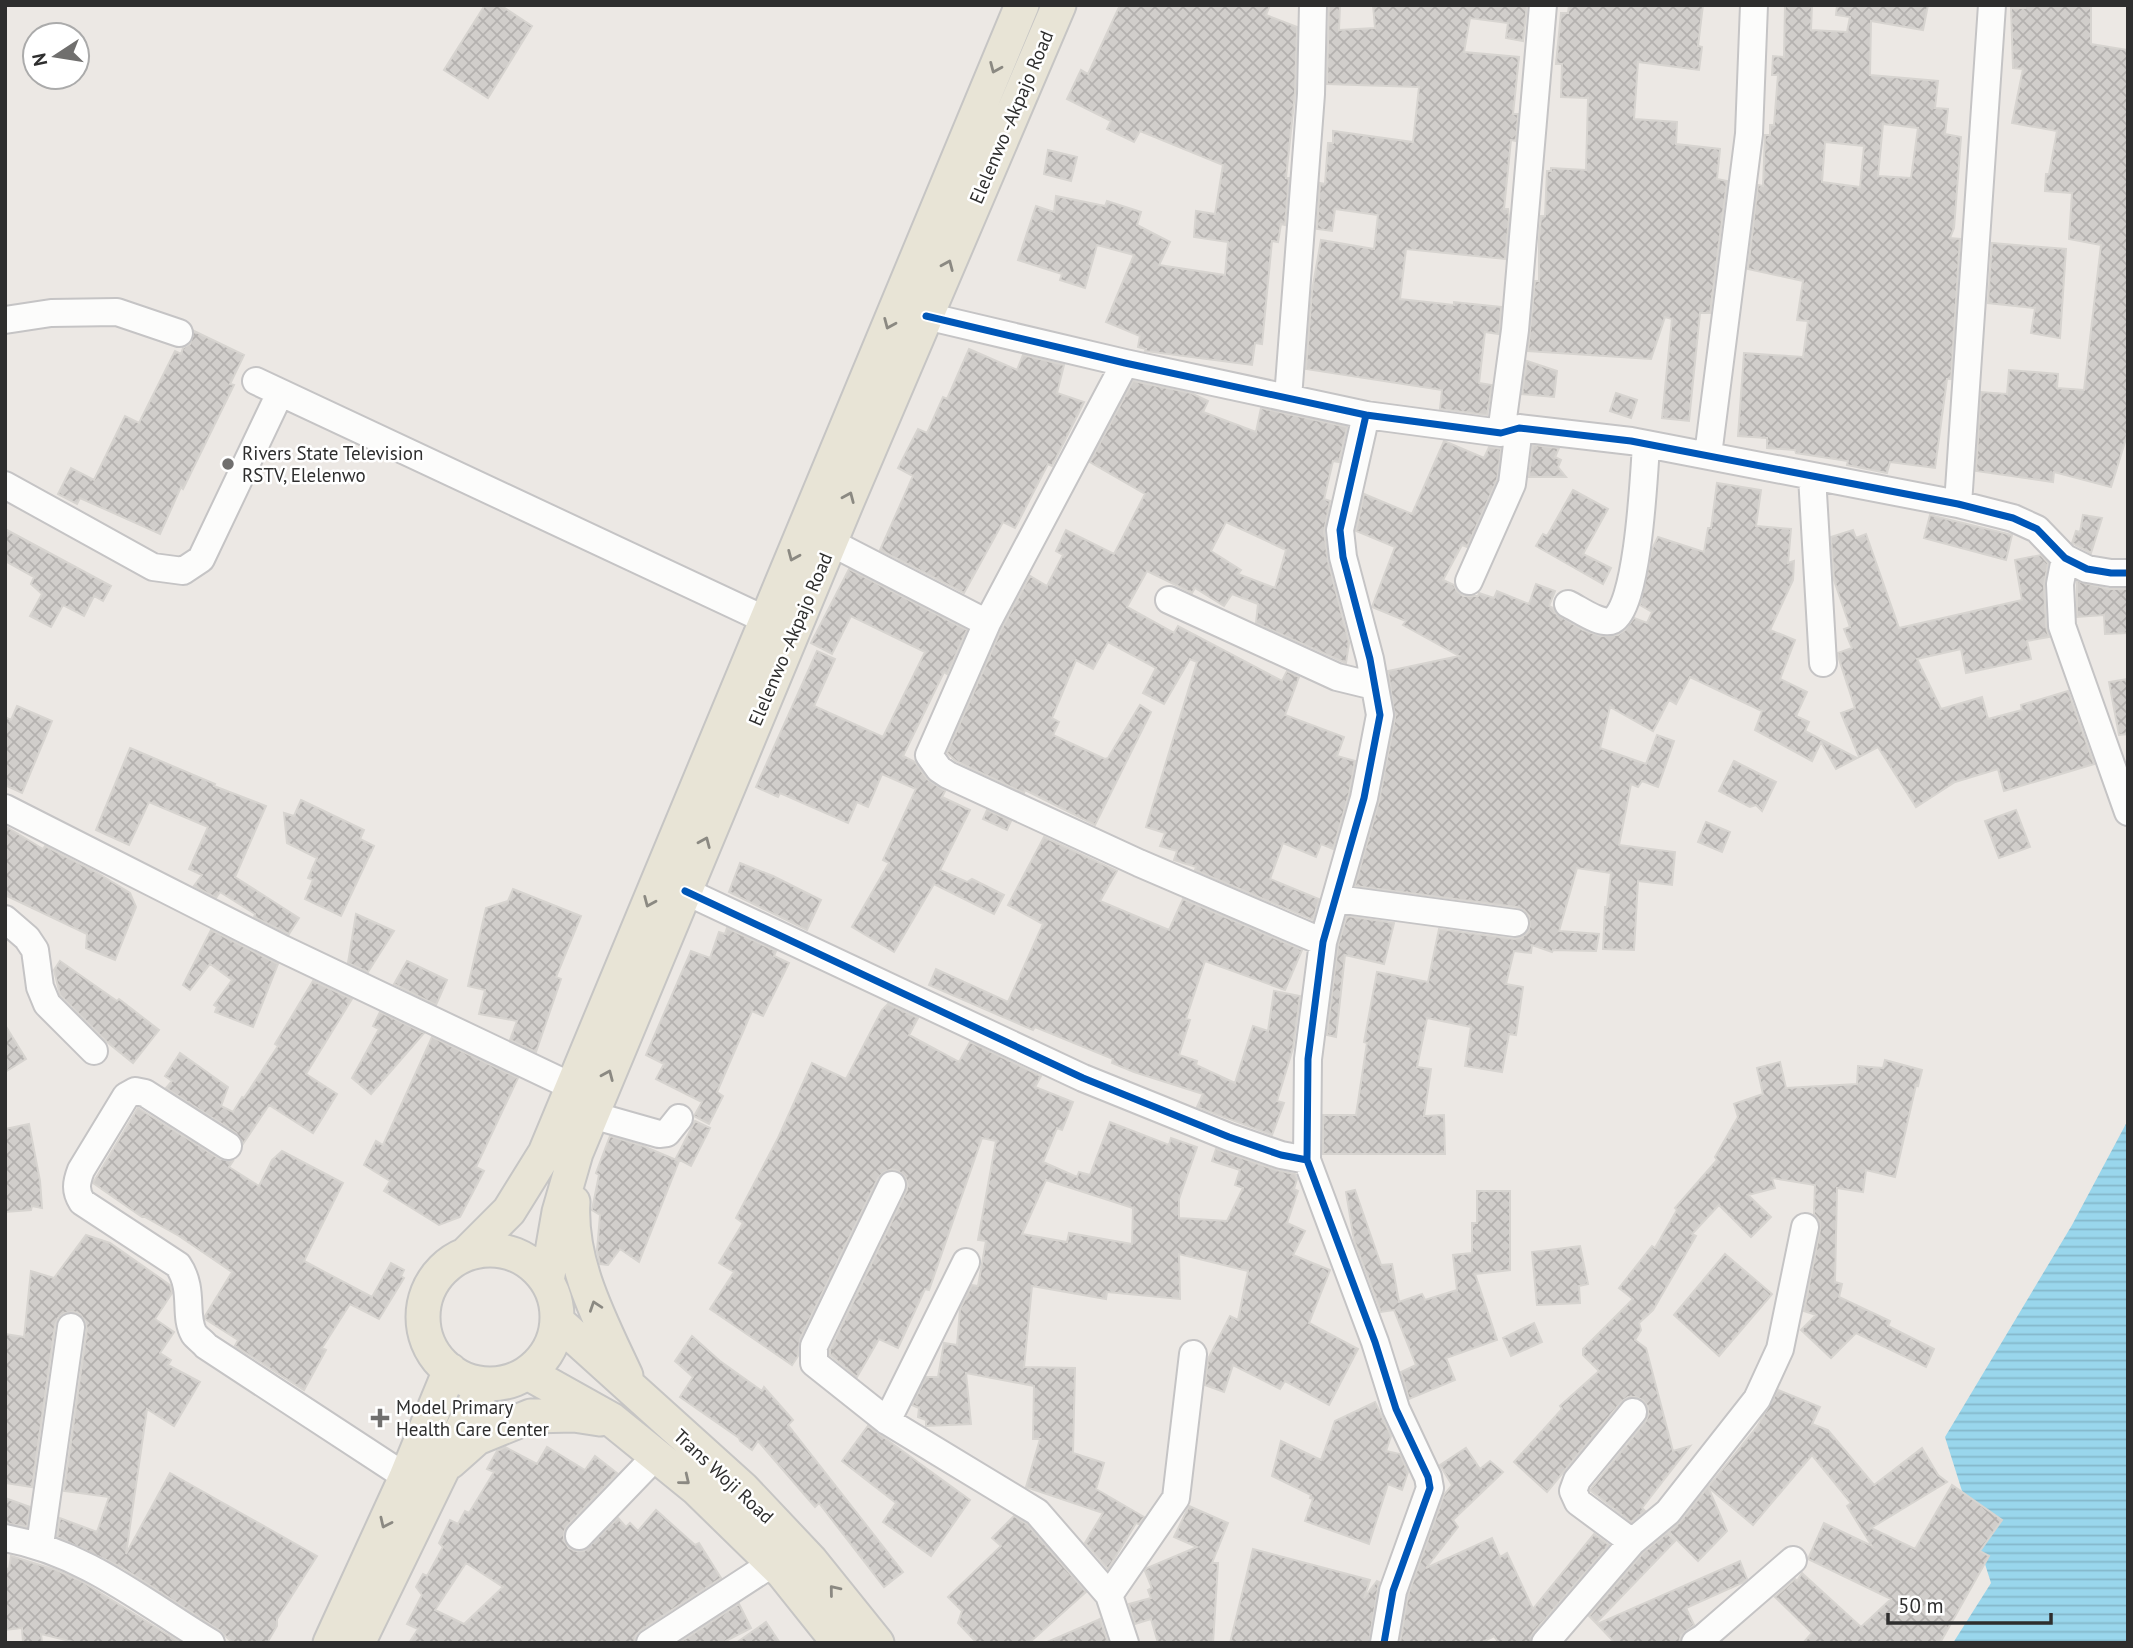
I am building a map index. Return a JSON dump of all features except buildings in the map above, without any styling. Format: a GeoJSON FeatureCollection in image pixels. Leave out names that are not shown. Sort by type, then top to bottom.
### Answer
{"type":"FeatureCollection","features":[{"type":"Feature","properties":{"kind":"main road","name":"Elelenwo -Akpajo Road"},"geometry":{"type":"LineString","coordinates":[[468,1252],[509,1211],[545,1153],[1021,5]]}},
{"type":"Feature","properties":{"kind":"main road","name":"Elelenwo -Akpajo Road"},"geometry":{"type":"LineString","coordinates":[[547,1280],[559,1212],[576,1153],[830,542],[1059,5]]}},
{"type":"Feature","properties":{"kind":"main road"},"geometry":{"type":"LineString","coordinates":[[576,1153],[572,1214],[579,1260],[596,1313],[633,1391]]}},
{"type":"Feature","properties":{"kind":"main road"},"geometry":{"type":"LineString","coordinates":[[491,1249],[513,1253],[533,1264],[547,1280],[556,1300],[558,1322],[553,1343],[542,1361],[528,1373],[505,1383],[484,1384],[463,1379],[444,1366],[430,1347],[424,1325],[425,1302],[433,1281],[448,1264],[468,1252],[491,1249]]}},
{"type":"Feature","properties":{"kind":"main road","name":"Trans Woji Road"},"geometry":{"type":"LineString","coordinates":[[558,1322],[743,1489],[811,1561],[877,1643]]}},
{"type":"Feature","properties":{"kind":"main road"},"geometry":{"type":"LineString","coordinates":[[330,1643],[406,1477],[450,1370]]}},
{"type":"Feature","properties":{"kind":"main road","name":"Trans Woji Road"},"geometry":{"type":"LineString","coordinates":[[528,1373],[612,1420],[696,1489],[783,1573],[839,1643]]}},
{"type":"Feature","properties":{"kind":"main road"},"geometry":{"type":"LineString","coordinates":[[358,1643],[484,1384]]}},
{"type":"Feature","properties":{"kind":"main road"},"geometry":{"type":"LineString","coordinates":[[446,1465],[477,1438],[531,1416],[574,1415],[612,1420]]}},
{"type":"Feature","properties":{"kind":"street"},"geometry":{"type":"LineString","coordinates":[[1288,398],[1311,94],[1313,5]]}},
{"type":"Feature","properties":{"kind":"street"},"geometry":{"type":"LineString","coordinates":[[1469,581],[1512,484],[1510,430],[1515,330],[1543,5]]}},
{"type":"Feature","properties":{"kind":"street"},"geometry":{"type":"LineString","coordinates":[[1708,455],[1749,134],[1754,5]]}},
{"type":"Feature","properties":{"kind":"street"},"geometry":{"type":"LineString","coordinates":[[1958,504],[1993,5]]}},
{"type":"Feature","properties":{"kind":"street"},"geometry":{"type":"LineString","coordinates":[[5,320],[51,313],[117,312],[179,333]]}},
{"type":"Feature","properties":{"kind":"street"},"geometry":{"type":"LineString","coordinates":[[926,316],[1125,363],[1366,415],[1646,444],[1958,504],[2013,518],[2037,528],[2065,558],[2087,569],[2128,573]]}},
{"type":"Feature","properties":{"kind":"street"},"geometry":{"type":"LineString","coordinates":[[1125,363],[988,623],[929,755],[939,769],[948,775],[1139,863],[1323,942]]}},
{"type":"Feature","properties":{"kind":"street"},"geometry":{"type":"LineString","coordinates":[[256,381],[766,620]]}},
{"type":"Feature","properties":{"kind":"street"},"geometry":{"type":"LineString","coordinates":[[5,485],[153,567],[183,571],[201,559],[280,393]]}},
{"type":"Feature","properties":{"kind":"street"},"geometry":{"type":"LineString","coordinates":[[1366,415],[1340,530],[1343,556],[1370,659],[1380,715],[1364,798],[1323,942],[1308,1059],[1307,1160],[1375,1342],[1396,1409],[1428,1476],[1430,1488],[1392,1591],[1384,1643]]}},
{"type":"Feature","properties":{"kind":"street"},"geometry":{"type":"LineString","coordinates":[[1569,604],[1604,621],[1612,620],[1621,613],[1638,548],[1646,444]]}},
{"type":"Feature","properties":{"kind":"street"},"geometry":{"type":"LineString","coordinates":[[1812,475],[1823,663]]}},
{"type":"Feature","properties":{"kind":"street"},"geometry":{"type":"LineString","coordinates":[[830,542],[988,623]]}},
{"type":"Feature","properties":{"kind":"street"},"geometry":{"type":"LineString","coordinates":[[2065,558],[2060,584],[2062,626],[2128,812]]}},
{"type":"Feature","properties":{"kind":"street"},"geometry":{"type":"LineString","coordinates":[[1169,600],[1337,677],[1374,686]]}},
{"type":"Feature","properties":{"kind":"street"},"geometry":{"type":"LineString","coordinates":[[5,808],[283,949],[573,1087]]}},
{"type":"Feature","properties":{"kind":"street"},"geometry":{"type":"LineString","coordinates":[[685,891],[1083,1078],[1229,1137],[1281,1155],[1307,1160]]}},
{"type":"Feature","properties":{"kind":"street"},"geometry":{"type":"LineString","coordinates":[[1337,899],[1515,923]]}},
{"type":"Feature","properties":{"kind":"street"},"geometry":{"type":"LineString","coordinates":[[5,919],[36,950],[40,987],[47,1004],[94,1051]]}},
{"type":"Feature","properties":{"kind":"street"},"geometry":{"type":"LineString","coordinates":[[228,1146],[145,1094],[135,1091],[126,1096],[81,1170],[76,1183],[77,1194],[82,1202],[178,1265],[186,1277],[194,1335],[206,1346],[406,1477]]}},
{"type":"Feature","properties":{"kind":"street"},"geometry":{"type":"LineString","coordinates":[[592,1115],[659,1134],[667,1133],[679,1118]]}},
{"type":"Feature","properties":{"kind":"street"},"geometry":{"type":"LineString","coordinates":[[892,1185],[812,1353],[814,1363],[887,1421],[1037,1512],[1109,1595],[1125,1643]]}},
{"type":"Feature","properties":{"kind":"street"},"geometry":{"type":"LineString","coordinates":[[1545,1643],[1632,1542],[1668,1512],[1757,1399],[1780,1349],[1805,1227]]}},
{"type":"Feature","properties":{"kind":"street"},"geometry":{"type":"LineString","coordinates":[[887,1421],[965,1262]]}},
{"type":"Feature","properties":{"kind":"street"},"geometry":{"type":"LineString","coordinates":[[40,1545],[71,1327]]}},
{"type":"Feature","properties":{"kind":"street"},"geometry":{"type":"LineString","coordinates":[[1109,1595],[1176,1498],[1193,1354]]}},
{"type":"Feature","properties":{"kind":"street"},"geometry":{"type":"LineString","coordinates":[[1632,1542],[1578,1502],[1573,1491],[1577,1480],[1633,1412]]}},
{"type":"Feature","properties":{"kind":"street"},"geometry":{"type":"LineString","coordinates":[[579,1536],[656,1456]]}},
{"type":"Feature","properties":{"kind":"street"},"geometry":{"type":"LineString","coordinates":[[5,1538],[40,1545],[103,1573],[212,1643]]}},
{"type":"Feature","properties":{"kind":"street"},"geometry":{"type":"LineString","coordinates":[[1695,1643],[1793,1560]]}},
{"type":"Feature","properties":{"kind":"street"},"geometry":{"type":"LineString","coordinates":[[650,1643],[773,1563]]}},
{"type":"Feature","properties":{"kind":"water"},"geometry":{"type":"Polygon","coordinates":[[[2128,1120],[2128,1643],[1953,1643],[1991,1583],[1945,1437],[2072,1225],[2128,1120]]]}},
{"type":"Feature","properties":{"kind":"cycle path"},"geometry":{"type":"LineString","coordinates":[[926,316],[1125,363],[1366,415],[1501,433],[1519,428],[1631,441],[1958,504],[2013,518],[2037,529],[2065,558],[2087,569],[2128,573]]}},
{"type":"Feature","properties":{"kind":"cycle path"},"geometry":{"type":"LineString","coordinates":[[1366,415],[1340,530],[1343,557],[1370,659],[1380,715],[1364,798],[1323,942],[1308,1059],[1307,1160],[1375,1342],[1396,1409],[1428,1477],[1430,1488],[1393,1591],[1384,1643]]}},
{"type":"Feature","properties":{"kind":"cycle path"},"geometry":{"type":"LineString","coordinates":[[685,891],[1083,1078],[1229,1137],[1281,1155],[1307,1160]]}},
{"type":"Feature","properties":{"kind":"place","name":"Rivers State Television RSTV, Elelenwo"},"geometry":{"type":"Point","coordinates":[228,464]}},
{"type":"Feature","properties":{"kind":"place","name":"Model Primary Health Care Center"},"geometry":{"type":"Point","coordinates":[380,1418]}}]}
